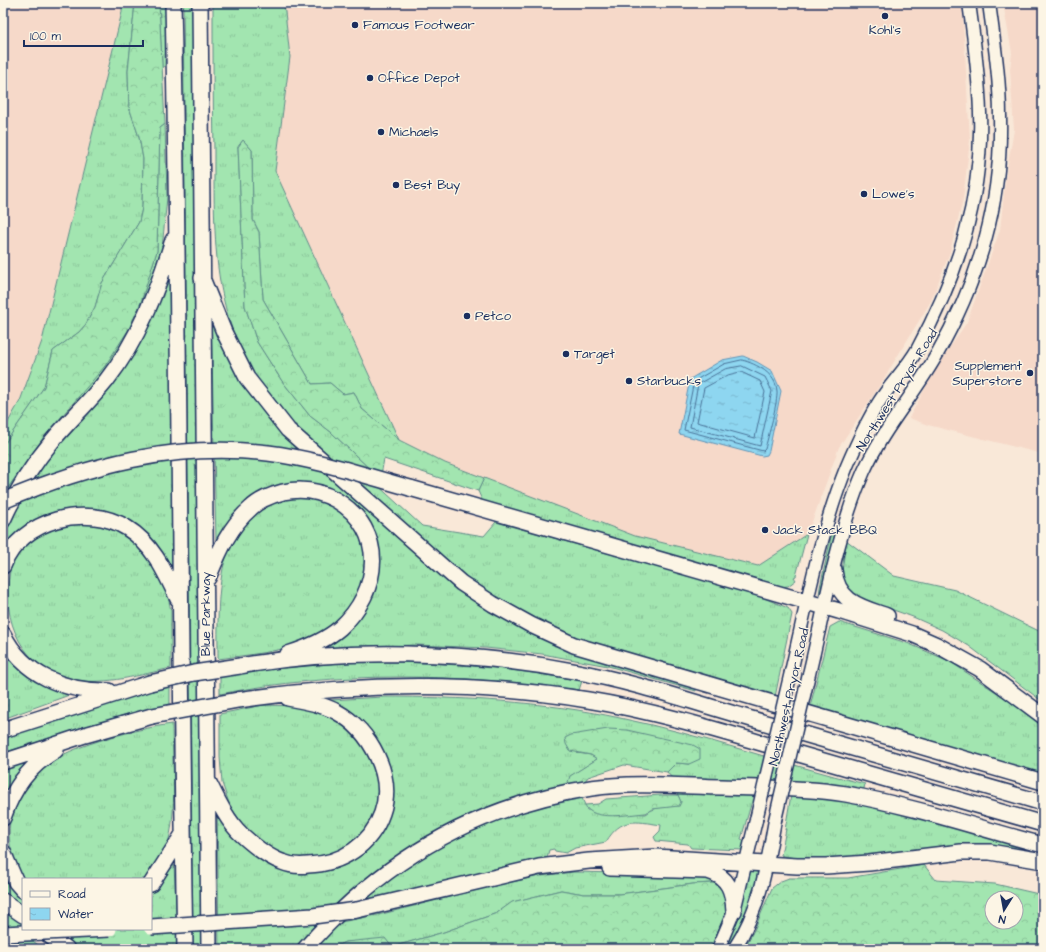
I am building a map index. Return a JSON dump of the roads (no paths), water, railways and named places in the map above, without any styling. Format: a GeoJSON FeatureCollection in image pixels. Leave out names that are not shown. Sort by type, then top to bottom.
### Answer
{"type":"FeatureCollection","features":[{"type":"Feature","properties":{"kind":"highway"},"geometry":{"type":"LineString","coordinates":[[173,3],[178,226],[180,603],[185,949]]}},
{"type":"Feature","properties":{"kind":"highway","name":"Blue Parkway"},"geometry":{"type":"LineString","coordinates":[[200,3],[209,949]]}},
{"type":"Feature","properties":{"kind":"highway"},"geometry":{"type":"LineString","coordinates":[[3,520],[34,465],[53,440],[105,382],[135,337],[148,313],[161,279],[178,226]]}},
{"type":"Feature","properties":{"kind":"highway"},"geometry":{"type":"LineString","coordinates":[[202,278],[224,332],[247,378],[288,430],[461,583],[493,604],[531,625],[574,645],[1043,782]]}},
{"type":"Feature","properties":{"kind":"highway"},"geometry":{"type":"LineString","coordinates":[[3,501],[43,484],[93,467],[144,456],[191,451],[230,450],[269,453],[308,460],[825,607],[893,628],[937,645],[980,670],[1043,716]]}},
{"type":"Feature","properties":{"kind":"highway"},"geometry":{"type":"LineString","coordinates":[[206,583],[222,544],[236,524],[251,508],[271,495],[294,490],[314,491],[332,498],[347,507],[359,520],[367,534],[373,551],[373,570],[368,590],[356,610],[340,628],[323,640],[306,648],[265,662]]}},
{"type":"Feature","properties":{"kind":"highway"},"geometry":{"type":"LineString","coordinates":[[3,566],[19,541],[35,528],[57,519],[79,515],[107,519],[127,528],[148,545],[164,569],[180,603]]}},
{"type":"Feature","properties":{"kind":"highway"},"geometry":{"type":"LineString","coordinates":[[834,570],[837,586],[845,597],[863,607],[909,623],[938,636],[983,666],[1019,698]]}},
{"type":"Feature","properties":{"kind":"highway"},"geometry":{"type":"LineString","coordinates":[[3,634],[9,646],[22,663],[38,674],[61,685],[83,690],[122,691]]}},
{"type":"Feature","properties":{"kind":"highway"},"geometry":{"type":"LineString","coordinates":[[3,730],[150,683],[194,673],[265,662],[340,656],[412,655],[495,660],[575,671],[652,691],[1043,803]]}},
{"type":"Feature","properties":{"kind":"highway"},"geometry":{"type":"LineString","coordinates":[[3,762],[85,735],[152,716],[238,700],[367,687],[446,686],[507,690],[588,700],[683,721],[1043,824]]}},
{"type":"Feature","properties":{"kind":"highway"},"geometry":{"type":"LineString","coordinates":[[207,779],[223,809],[241,834],[260,850],[282,862],[300,866],[321,865],[342,859],[360,848],[373,830],[382,813],[385,797],[384,778],[379,761],[366,738],[358,728],[338,713],[322,706],[300,700],[267,696]]}},
{"type":"Feature","properties":{"kind":"highway"},"geometry":{"type":"LineString","coordinates":[[3,818],[17,785],[32,768],[47,756],[85,735]]}},
{"type":"Feature","properties":{"kind":"highway"},"geometry":{"type":"LineString","coordinates":[[305,949],[325,926],[382,874],[446,834],[514,806],[591,788],[643,784],[807,790],[844,794],[879,801],[1043,845]]}},
{"type":"Feature","properties":{"kind":"highway"},"geometry":{"type":"LineString","coordinates":[[152,882],[183,834]]}},
{"type":"Feature","properties":{"kind":"highway"},"geometry":{"type":"LineString","coordinates":[[3,852],[16,882],[22,889]]}},
{"type":"Feature","properties":{"kind":"highway"},"geometry":{"type":"LineString","coordinates":[[152,927],[313,916],[357,910],[539,867],[589,861],[656,857],[797,866],[833,866],[869,864],[961,852],[990,852],[1043,860]]}},
{"type":"Feature","properties":{"kind":"highway"},"geometry":{"type":"LineString","coordinates":[[560,864],[619,869],[708,871],[722,876],[731,888],[734,911]]}},
{"type":"Feature","properties":{"kind":"highway"},"geometry":{"type":"LineString","coordinates":[[3,901],[22,914]]}},
{"type":"Feature","properties":{"kind":"highway"},"geometry":{"type":"LineString","coordinates":[[42,930],[67,949]]}},
{"type":"Feature","properties":{"kind":"highway"},"geometry":{"type":"LineString","coordinates":[[3,934],[88,930]]}},
{"type":"Feature","properties":{"kind":"main road","name":"Northwest Pryor Road"},"geometry":{"type":"LineString","coordinates":[[718,949],[734,911],[824,533],[848,465],[879,403],[915,354],[938,311],[959,259],[965,238],[972,210],[979,161],[980,113],[969,3]]}},
{"type":"Feature","properties":{"kind":"main road","name":"Northwest Pryor Road"},"geometry":{"type":"LineString","coordinates":[[734,949],[750,921],[759,899],[767,864],[774,820],[853,497],[864,470],[881,437],[935,358],[954,324],[978,268],[987,235],[999,167],[1000,117],[998,74],[989,3]]}},
{"type":"Feature","properties":{"kind":"water"},"geometry":{"type":"Polygon","coordinates":[[[743,356],[772,371],[781,391],[767,455],[762,456],[679,434],[690,379],[722,360],[743,356]]]}},
{"type":"Feature","properties":{"kind":"place","name":"Kohl's"},"geometry":{"type":"Point","coordinates":[885,16]}},
{"type":"Feature","properties":{"kind":"place","name":"Famous Footwear"},"geometry":{"type":"Point","coordinates":[355,25]}},
{"type":"Feature","properties":{"kind":"place","name":"Office Depot"},"geometry":{"type":"Point","coordinates":[370,78]}},
{"type":"Feature","properties":{"kind":"place","name":"Michaels"},"geometry":{"type":"Point","coordinates":[381,132]}},
{"type":"Feature","properties":{"kind":"place","name":"Best Buy"},"geometry":{"type":"Point","coordinates":[396,185]}},
{"type":"Feature","properties":{"kind":"place","name":"Lowe's"},"geometry":{"type":"Point","coordinates":[864,194]}},
{"type":"Feature","properties":{"kind":"place","name":"Petco"},"geometry":{"type":"Point","coordinates":[467,316]}},
{"type":"Feature","properties":{"kind":"place","name":"Target"},"geometry":{"type":"Point","coordinates":[566,354]}},
{"type":"Feature","properties":{"kind":"place","name":"Supplement Superstore"},"geometry":{"type":"Point","coordinates":[1030,373]}},
{"type":"Feature","properties":{"kind":"place","name":"Starbucks"},"geometry":{"type":"Point","coordinates":[629,381]}},
{"type":"Feature","properties":{"kind":"place","name":"Jack Stack BBQ"},"geometry":{"type":"Point","coordinates":[765,530]}}]}
